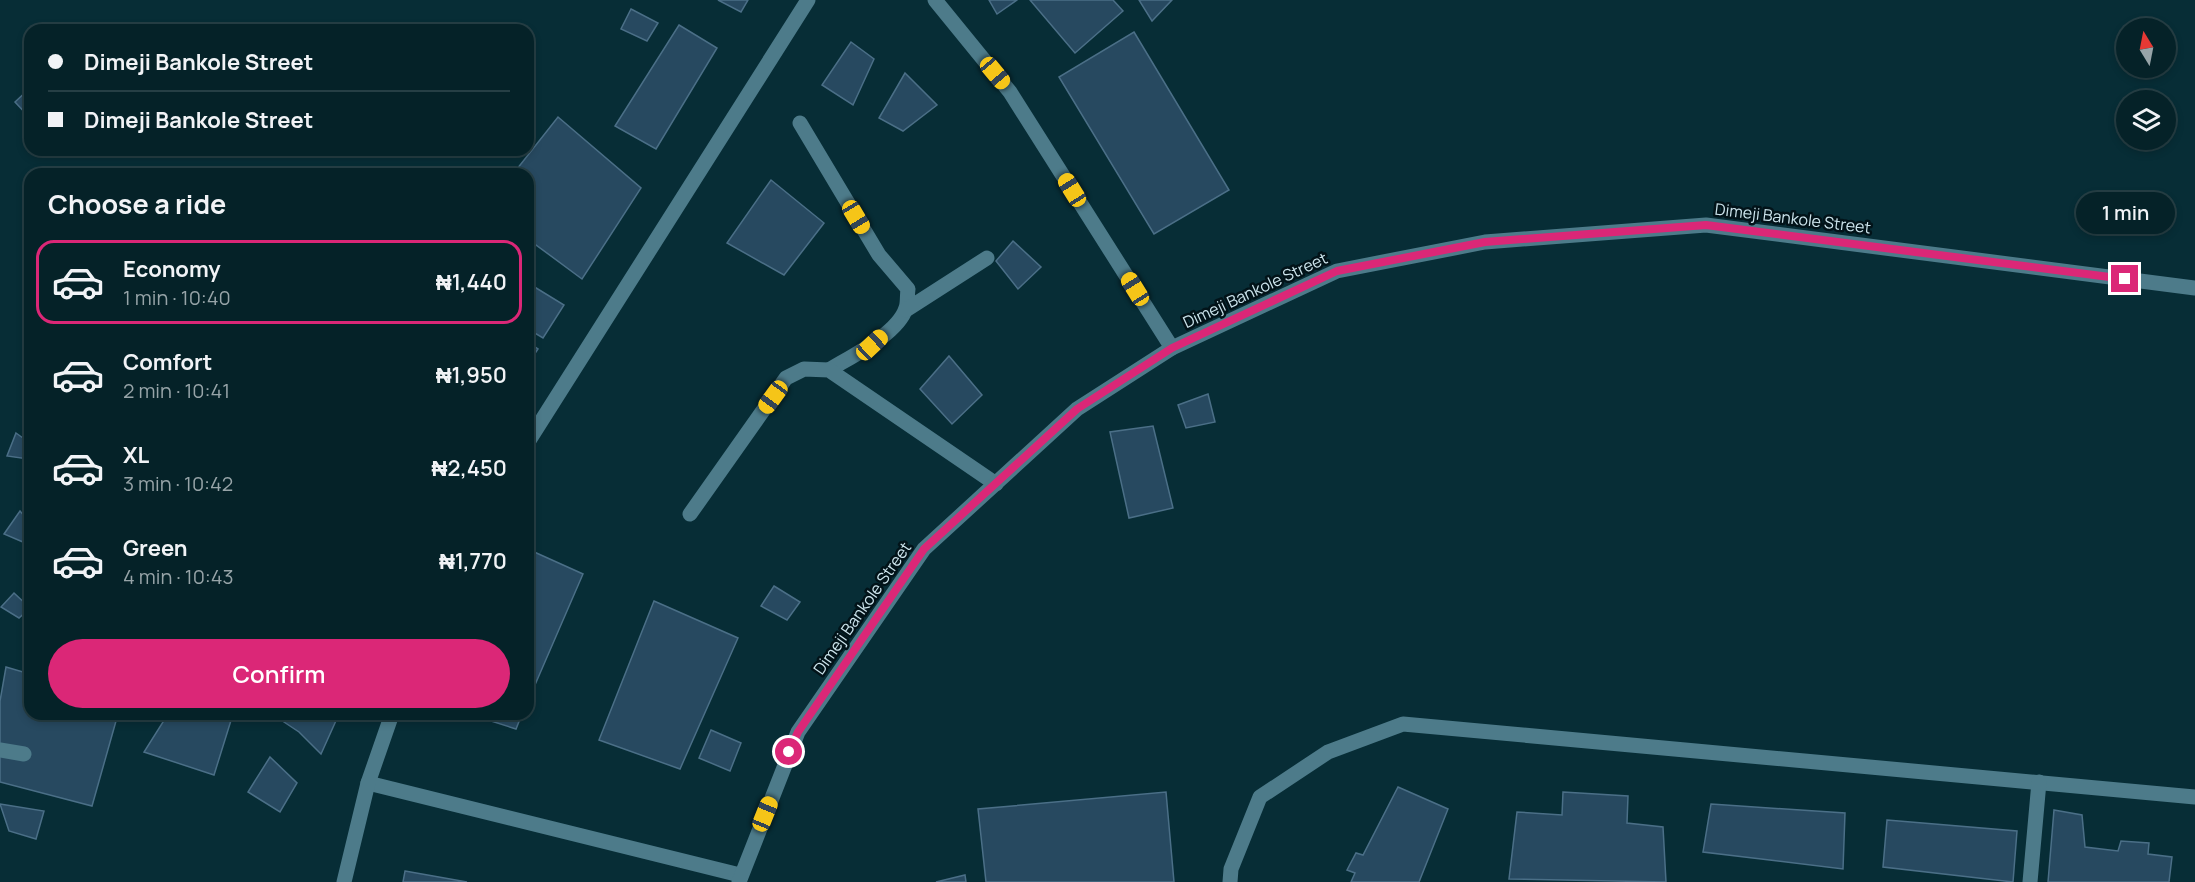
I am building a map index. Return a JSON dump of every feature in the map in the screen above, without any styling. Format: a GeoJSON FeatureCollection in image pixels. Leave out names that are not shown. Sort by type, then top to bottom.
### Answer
{"type":"FeatureCollection","features":[{"type":"Feature","properties":{"kind":"street"},"geometry":{"type":"LineString","coordinates":[[534,433],[808,0]]}},
{"type":"Feature","properties":{"kind":"street"},"geometry":{"type":"LineString","coordinates":[[935,0],[1010,92],[1172,348]]}},
{"type":"Feature","properties":{"kind":"street"},"geometry":{"type":"LineString","coordinates":[[800,123],[879,255],[908,289],[906,310]]}},
{"type":"Feature","properties":{"kind":"street","name":"Dimeji Bankole Street"},"geometry":{"type":"LineString","coordinates":[[739,879],[798,732],[924,549],[1077,409],[1172,348],[1337,271],[1485,242],[1706,225],[2195,288]]}},
{"type":"Feature","properties":{"kind":"street"},"geometry":{"type":"LineString","coordinates":[[829,370],[872,345],[906,310],[987,258]]}},
{"type":"Feature","properties":{"kind":"street"},"geometry":{"type":"LineString","coordinates":[[690,514],[786,378],[804,369],[829,370],[996,484]]}},
{"type":"Feature","properties":{"kind":"street"},"geometry":{"type":"LineString","coordinates":[[344,882],[368,783],[390,720]]}},
{"type":"Feature","properties":{"kind":"street"},"geometry":{"type":"LineString","coordinates":[[1230,882],[1232,869],[1260,798],[1328,752],[1403,724],[2195,797]]}},
{"type":"Feature","properties":{"kind":"street"},"geometry":{"type":"LineString","coordinates":[[0,750],[24,754]]}},
{"type":"Feature","properties":{"kind":"street"},"geometry":{"type":"LineString","coordinates":[[2030,882],[2038,782]]}},
{"type":"Feature","properties":{"kind":"street"},"geometry":{"type":"LineString","coordinates":[[368,783],[739,879]]}},
{"type":"Feature","properties":{"kind":"building"},"geometry":{"type":"Polygon","coordinates":[[[718,0],[748,0],[741,12],[718,0]]]}},
{"type":"Feature","properties":{"kind":"building"},"geometry":{"type":"Polygon","coordinates":[[[989,0],[1017,0],[997,14],[989,0]]]}},
{"type":"Feature","properties":{"kind":"building"},"geometry":{"type":"Polygon","coordinates":[[[1030,0],[1113,0],[1123,11],[1075,53],[1030,0]]]}},
{"type":"Feature","properties":{"kind":"building"},"geometry":{"type":"Polygon","coordinates":[[[1139,0],[1172,0],[1152,21],[1139,0]]]}},
{"type":"Feature","properties":{"kind":"building"},"geometry":{"type":"Polygon","coordinates":[[[631,9],[658,23],[647,41],[621,29],[631,9]]]}},
{"type":"Feature","properties":{"kind":"building"},"geometry":{"type":"Polygon","coordinates":[[[679,25],[717,48],[656,149],[615,126],[679,25]]]}},
{"type":"Feature","properties":{"kind":"building"},"geometry":{"type":"Polygon","coordinates":[[[1134,32],[1229,190],[1154,234],[1059,77],[1134,32]]]}},
{"type":"Feature","properties":{"kind":"building"},"geometry":{"type":"Polygon","coordinates":[[[851,42],[874,59],[853,105],[822,85],[851,42]]]}},
{"type":"Feature","properties":{"kind":"building"},"geometry":{"type":"Polygon","coordinates":[[[905,73],[937,105],[903,131],[879,118],[905,73]]]}},
{"type":"Feature","properties":{"kind":"building"},"geometry":{"type":"Polygon","coordinates":[[[24,94],[24,112],[15,102],[24,94]]]}},
{"type":"Feature","properties":{"kind":"building"},"geometry":{"type":"Polygon","coordinates":[[[558,117],[641,188],[582,279],[534,243],[534,168],[518,168],[527,156],[534,156],[534,147],[558,117]]]}},
{"type":"Feature","properties":{"kind":"building"},"geometry":{"type":"Polygon","coordinates":[[[771,180],[824,223],[784,275],[727,243],[771,180]]]}},
{"type":"Feature","properties":{"kind":"building"},"geometry":{"type":"Polygon","coordinates":[[[1013,241],[1041,267],[1018,289],[996,261],[1013,241]]]}},
{"type":"Feature","properties":{"kind":"building"},"geometry":{"type":"Polygon","coordinates":[[[534,287],[564,305],[543,338],[534,333],[534,287]]]}},
{"type":"Feature","properties":{"kind":"building"},"geometry":{"type":"Polygon","coordinates":[[[949,356],[982,395],[952,424],[920,389],[949,356]]]}},
{"type":"Feature","properties":{"kind":"building"},"geometry":{"type":"Polygon","coordinates":[[[1208,394],[1215,422],[1186,428],[1178,405],[1208,394]]]}},
{"type":"Feature","properties":{"kind":"building"},"geometry":{"type":"Polygon","coordinates":[[[1153,426],[1173,508],[1129,518],[1110,432],[1153,426]]]}},
{"type":"Feature","properties":{"kind":"building"},"geometry":{"type":"Polygon","coordinates":[[[16,433],[24,439],[24,458],[7,456],[16,433]]]}},
{"type":"Feature","properties":{"kind":"building"},"geometry":{"type":"Polygon","coordinates":[[[20,511],[24,516],[24,541],[4,534],[20,511]]]}},
{"type":"Feature","properties":{"kind":"building"},"geometry":{"type":"Polygon","coordinates":[[[534,552],[583,574],[534,687],[534,552]]]}},
{"type":"Feature","properties":{"kind":"building"},"geometry":{"type":"Polygon","coordinates":[[[774,586],[800,602],[787,620],[761,606],[774,586]]]}},
{"type":"Feature","properties":{"kind":"building"},"geometry":{"type":"Polygon","coordinates":[[[14,593],[24,602],[24,613],[19,618],[1,607],[14,593]]]}},
{"type":"Feature","properties":{"kind":"building"},"geometry":{"type":"Polygon","coordinates":[[[654,601],[738,638],[680,769],[599,740],[654,601]]]}},
{"type":"Feature","properties":{"kind":"building"},"geometry":{"type":"Polygon","coordinates":[[[6,667],[24,672],[24,720],[116,720],[92,806],[0,782],[0,701],[6,667]]]}},
{"type":"Feature","properties":{"kind":"building"},"geometry":{"type":"Polygon","coordinates":[[[164,720],[231,720],[214,775],[144,752],[164,720]]]}},
{"type":"Feature","properties":{"kind":"building"},"geometry":{"type":"Polygon","coordinates":[[[281,720],[336,720],[321,754],[299,732],[281,720]]]}},
{"type":"Feature","properties":{"kind":"building"},"geometry":{"type":"Polygon","coordinates":[[[488,720],[520,720],[516,729],[488,720]]]}},
{"type":"Feature","properties":{"kind":"building"},"geometry":{"type":"Polygon","coordinates":[[[711,730],[741,743],[730,771],[699,758],[711,730]]]}},
{"type":"Feature","properties":{"kind":"building"},"geometry":{"type":"Polygon","coordinates":[[[270,757],[297,783],[280,812],[248,792],[270,757]]]}},
{"type":"Feature","properties":{"kind":"building"},"geometry":{"type":"Polygon","coordinates":[[[1398,787],[1448,809],[1419,882],[1351,882],[1355,873],[1347,870],[1356,853],[1363,855],[1398,787]]]}},
{"type":"Feature","properties":{"kind":"building"},"geometry":{"type":"Polygon","coordinates":[[[1166,792],[1174,882],[986,882],[978,809],[1166,792]]]}},
{"type":"Feature","properties":{"kind":"building"},"geometry":{"type":"Polygon","coordinates":[[[1563,792],[1628,796],[1627,823],[1663,827],[1666,882],[1509,879],[1517,812],[1562,815],[1563,792]]]}},
{"type":"Feature","properties":{"kind":"building"},"geometry":{"type":"Polygon","coordinates":[[[0,804],[44,811],[36,839],[9,831],[0,804]]]}},
{"type":"Feature","properties":{"kind":"building"},"geometry":{"type":"Polygon","coordinates":[[[1711,804],[1845,813],[1843,869],[1703,852],[1711,804]]]}},
{"type":"Feature","properties":{"kind":"building"},"geometry":{"type":"Polygon","coordinates":[[[2054,810],[2082,815],[2085,847],[2118,851],[2121,841],[2149,843],[2148,854],[2172,857],[2169,882],[2048,882],[2054,810]]]}},
{"type":"Feature","properties":{"kind":"building"},"geometry":{"type":"Polygon","coordinates":[[[1887,820],[2017,831],[2013,882],[1883,867],[1887,820]]]}},
{"type":"Feature","properties":{"kind":"building"},"geometry":{"type":"Polygon","coordinates":[[[405,871],[467,882],[403,882],[405,871]]]}},
{"type":"Feature","properties":{"kind":"building"},"geometry":{"type":"Polygon","coordinates":[[[965,875],[966,882],[936,882],[965,875]]]}},
{"type":"Feature","properties":{"kind":"route"},"geometry":{"type":"LineString","coordinates":[[789,752],[798,732],[924,549],[1077,409],[1172,348],[1337,271],[1485,242],[1706,225],[2125,279]]}}]}
